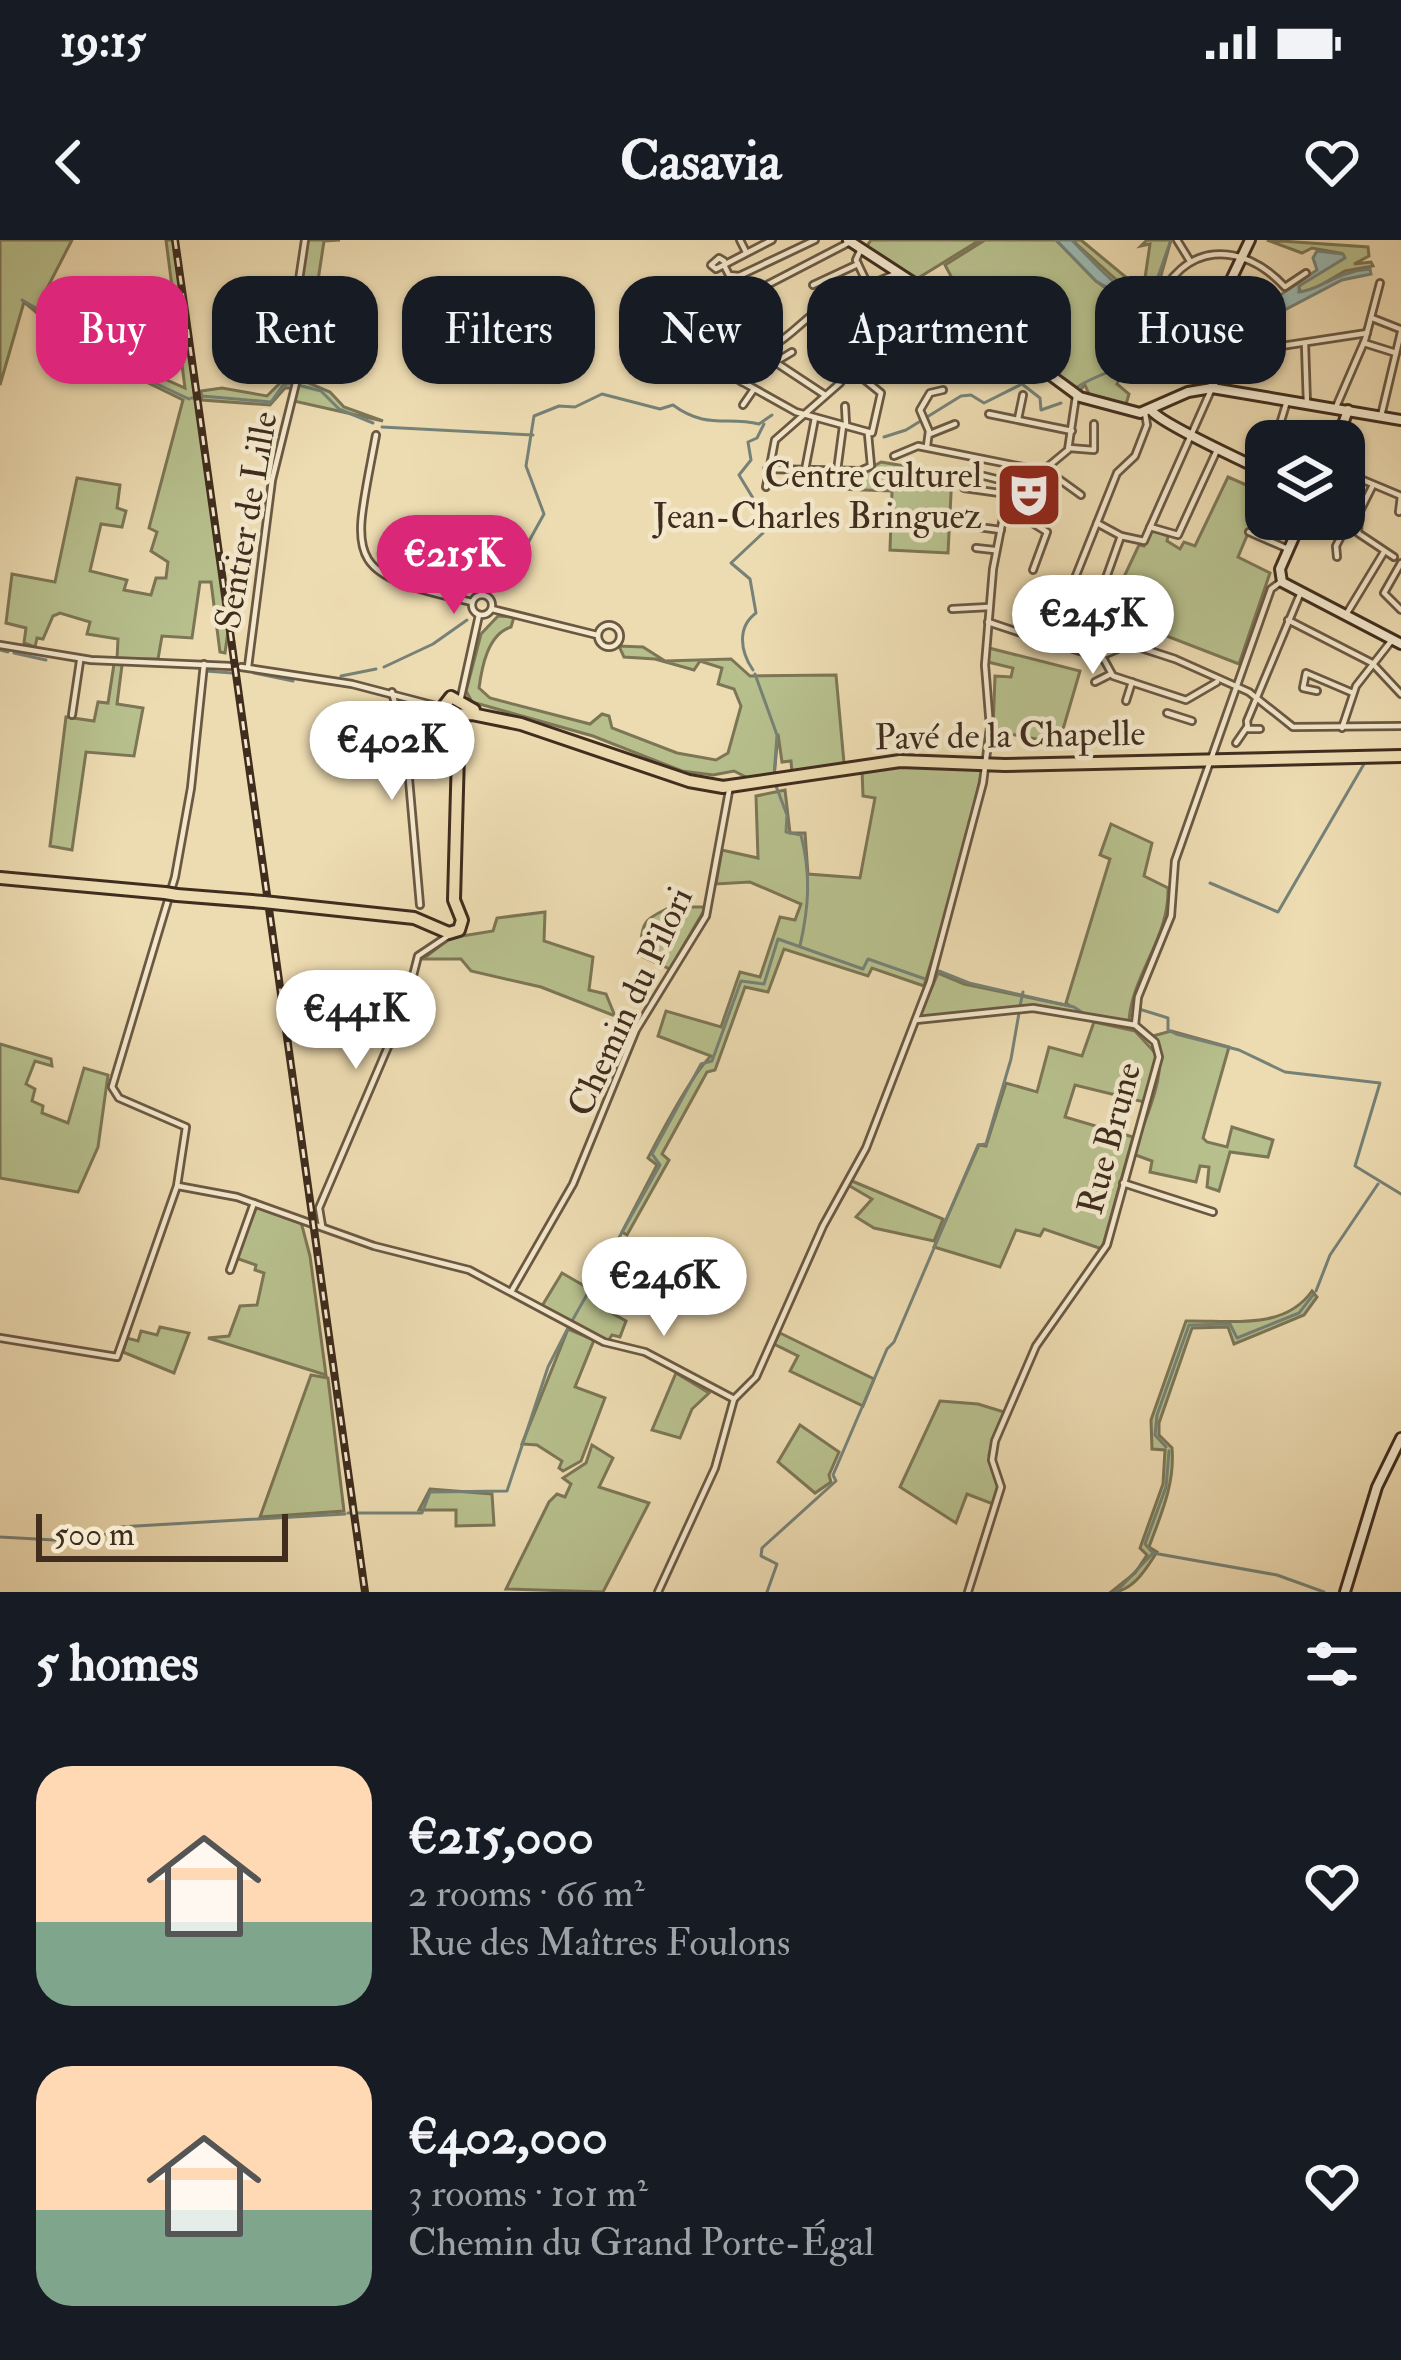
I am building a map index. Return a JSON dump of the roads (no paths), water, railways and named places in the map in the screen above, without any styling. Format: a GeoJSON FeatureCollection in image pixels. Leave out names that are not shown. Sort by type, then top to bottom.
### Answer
{"type":"FeatureCollection","features":[{"type":"Feature","properties":{"kind":"main road"},"geometry":{"type":"LineString","coordinates":[[849,241],[901,276]]}},
{"type":"Feature","properties":{"kind":"main road"},"geometry":{"type":"LineString","coordinates":[[1233,276],[1247,247]]}},
{"type":"Feature","properties":{"kind":"main road"},"geometry":{"type":"LineString","coordinates":[[1059,384],[1076,396],[1145,412],[1245,461]]}},
{"type":"Feature","properties":{"kind":"main road"},"geometry":{"type":"LineString","coordinates":[[1212,388],[1213,384]]}},
{"type":"Feature","properties":{"kind":"main road"},"geometry":{"type":"LineString","coordinates":[[1145,412],[1188,392],[1212,388],[1287,401],[1308,398],[1401,420]]}},
{"type":"Feature","properties":{"kind":"main road"},"geometry":{"type":"LineString","coordinates":[[1340,420],[1342,409]]}},
{"type":"Feature","properties":{"kind":"main road","name":"Rue Brune"},"geometry":{"type":"LineString","coordinates":[[1282,580],[1280,569],[1293,540]]}},
{"type":"Feature","properties":{"kind":"main road"},"geometry":{"type":"LineString","coordinates":[[1282,580],[1398,639]]}},
{"type":"Feature","properties":{"kind":"main road"},"geometry":{"type":"LineString","coordinates":[[0,878],[268,903],[417,911],[448,922],[454,896],[454,707]]}},
{"type":"Feature","properties":{"kind":"main road","name":"Pavé de la Chapelle"},"geometry":{"type":"LineString","coordinates":[[454,707],[595,746],[689,781],[730,787],[882,762],[985,765],[1401,756]]}},
{"type":"Feature","properties":{"kind":"main road"},"geometry":{"type":"LineString","coordinates":[[1345,1592],[1378,1483],[1401,1438]]}},
{"type":"Feature","properties":{"kind":"street","name":"Sentier de Lille"},"geometry":{"type":"LineString","coordinates":[[305,240],[289,347],[296,382],[272,480],[244,667],[392,692]]}},
{"type":"Feature","properties":{"kind":"street"},"geometry":{"type":"LineString","coordinates":[[740,240],[747,252]]}},
{"type":"Feature","properties":{"kind":"street"},"geometry":{"type":"LineString","coordinates":[[772,240],[724,263],[729,275],[739,276],[815,240]]}},
{"type":"Feature","properties":{"kind":"street"},"geometry":{"type":"LineString","coordinates":[[1177,240],[1190,261]]}},
{"type":"Feature","properties":{"kind":"street"},"geometry":{"type":"LineString","coordinates":[[783,276],[849,241]]}},
{"type":"Feature","properties":{"kind":"street"},"geometry":{"type":"LineString","coordinates":[[1175,276],[1190,261],[1213,250],[1247,247],[1285,287],[1306,273]]}},
{"type":"Feature","properties":{"kind":"street"},"geometry":{"type":"LineString","coordinates":[[860,249],[863,276]]}},
{"type":"Feature","properties":{"kind":"street"},"geometry":{"type":"LineString","coordinates":[[832,276],[858,264]]}},
{"type":"Feature","properties":{"kind":"street"},"geometry":{"type":"LineString","coordinates":[[889,276],[896,273]]}},
{"type":"Feature","properties":{"kind":"street"},"geometry":{"type":"LineString","coordinates":[[1342,409],[1381,283]]}},
{"type":"Feature","properties":{"kind":"street"},"geometry":{"type":"LineString","coordinates":[[1372,318],[1401,331],[1382,416]]}},
{"type":"Feature","properties":{"kind":"street"},"geometry":{"type":"LineString","coordinates":[[1286,344],[1367,333]]}},
{"type":"Feature","properties":{"kind":"street"},"geometry":{"type":"LineString","coordinates":[[1305,341],[1308,398]]}},
{"type":"Feature","properties":{"kind":"street"},"geometry":{"type":"LineString","coordinates":[[1364,343],[1396,353]]}},
{"type":"Feature","properties":{"kind":"street"},"geometry":{"type":"LineString","coordinates":[[783,358],[793,352]]}},
{"type":"Feature","properties":{"kind":"street"},"geometry":{"type":"LineString","coordinates":[[783,367],[826,396]]}},
{"type":"Feature","properties":{"kind":"street"},"geometry":{"type":"LineString","coordinates":[[746,384],[803,414],[871,432]]}},
{"type":"Feature","properties":{"kind":"street"},"geometry":{"type":"LineString","coordinates":[[766,487],[775,440],[836,384]]}},
{"type":"Feature","properties":{"kind":"street"},"geometry":{"type":"LineString","coordinates":[[767,469],[856,472],[871,466],[871,432],[881,393],[870,384]]}},
{"type":"Feature","properties":{"kind":"street"},"geometry":{"type":"LineString","coordinates":[[1097,523],[1142,542],[1212,388]]}},
{"type":"Feature","properties":{"kind":"street"},"geometry":{"type":"LineString","coordinates":[[743,405],[754,389]]}},
{"type":"Feature","properties":{"kind":"street"},"geometry":{"type":"LineString","coordinates":[[927,447],[925,399],[943,389]]}},
{"type":"Feature","properties":{"kind":"street"},"geometry":{"type":"LineString","coordinates":[[1018,420],[1023,395]]}},
{"type":"Feature","properties":{"kind":"street"},"geometry":{"type":"LineString","coordinates":[[658,1592],[716,1465],[734,1399],[756,1377],[818,1236],[866,1148],[916,1020],[963,866],[985,765],[988,622],[1000,530],[1014,495],[1069,448],[1076,396]]}},
{"type":"Feature","properties":{"kind":"street"},"geometry":{"type":"LineString","coordinates":[[1281,420],[1287,401]]}},
{"type":"Feature","properties":{"kind":"street"},"geometry":{"type":"LineString","coordinates":[[837,471],[844,406]]}},
{"type":"Feature","properties":{"kind":"street"},"geometry":{"type":"LineString","coordinates":[[1053,638],[1117,473],[1135,456],[1147,423],[1145,412]]}},
{"type":"Feature","properties":{"kind":"street"},"geometry":{"type":"LineString","coordinates":[[989,414],[1072,431]]}},
{"type":"Feature","properties":{"kind":"street"},"geometry":{"type":"LineString","coordinates":[[805,470],[815,418]]}},
{"type":"Feature","properties":{"kind":"street"},"geometry":{"type":"LineString","coordinates":[[930,434],[955,424]]}},
{"type":"Feature","properties":{"kind":"street"},"geometry":{"type":"LineString","coordinates":[[1069,448],[1094,450],[1094,424]]}},
{"type":"Feature","properties":{"kind":"street"},"geometry":{"type":"LineString","coordinates":[[376,435],[359,524],[369,560],[383,577],[402,586],[472,602],[487,596],[492,609]]}},
{"type":"Feature","properties":{"kind":"street"},"geometry":{"type":"LineString","coordinates":[[894,456],[914,446],[927,447],[1044,470],[1081,495]]}},
{"type":"Feature","properties":{"kind":"street"},"geometry":{"type":"LineString","coordinates":[[1150,527],[1178,535],[1218,448]]}},
{"type":"Feature","properties":{"kind":"street"},"geometry":{"type":"LineString","coordinates":[[980,475],[1024,486]]}},
{"type":"Feature","properties":{"kind":"street"},"geometry":{"type":"LineString","coordinates":[[1365,481],[1401,496],[1399,512]]}},
{"type":"Feature","properties":{"kind":"street"},"geometry":{"type":"LineString","coordinates":[[1365,504],[1373,484]]}},
{"type":"Feature","properties":{"kind":"street"},"geometry":{"type":"LineString","coordinates":[[964,488],[1014,495]]}},
{"type":"Feature","properties":{"kind":"street"},"geometry":{"type":"LineString","coordinates":[[1007,507],[1047,532],[1034,570]]}},
{"type":"Feature","properties":{"kind":"street"},"geometry":{"type":"LineString","coordinates":[[955,524],[1000,530]]}},
{"type":"Feature","properties":{"kind":"street"},"geometry":{"type":"LineString","coordinates":[[1101,592],[1121,536]]}},
{"type":"Feature","properties":{"kind":"street"},"geometry":{"type":"LineString","coordinates":[[1267,540],[1288,550]]}},
{"type":"Feature","properties":{"kind":"street"},"geometry":{"type":"LineString","coordinates":[[1337,557],[1339,540]]}},
{"type":"Feature","properties":{"kind":"street"},"geometry":{"type":"LineString","coordinates":[[1364,540],[1394,556]]}},
{"type":"Feature","properties":{"kind":"street"},"geometry":{"type":"LineString","coordinates":[[976,548],[997,550]]}},
{"type":"Feature","properties":{"kind":"street"},"geometry":{"type":"LineString","coordinates":[[1347,614],[1384,552]]}},
{"type":"Feature","properties":{"kind":"street"},"geometry":{"type":"LineString","coordinates":[[1401,562],[1384,596],[1401,610]]}},
{"type":"Feature","properties":{"kind":"street","name":"Rue Brune"},"geometry":{"type":"LineString","coordinates":[[968,1592],[1000,1489],[992,1460],[995,1442],[1040,1338],[1105,1249],[1159,1057],[1156,1045],[1136,1024],[1138,997],[1172,912],[1175,861],[1209,760],[1271,589],[1282,580]]}},
{"type":"Feature","properties":{"kind":"street"},"geometry":{"type":"LineString","coordinates":[[1071,586],[1113,597]]}},
{"type":"Feature","properties":{"kind":"street"},"geometry":{"type":"LineString","coordinates":[[1236,743],[1247,727],[1301,592]]}},
{"type":"Feature","properties":{"kind":"street"},"geometry":{"type":"LineString","coordinates":[[392,692],[454,707],[479,615],[472,602]]}},
{"type":"Feature","properties":{"kind":"street"},"geometry":{"type":"LineString","coordinates":[[1020,632],[1028,602]]}},
{"type":"Feature","properties":{"kind":"street"},"geometry":{"type":"LineString","coordinates":[[952,609],[989,608]]}},
{"type":"Feature","properties":{"kind":"street"},"geometry":{"type":"LineString","coordinates":[[479,615],[492,609],[598,635]]}},
{"type":"Feature","properties":{"kind":"street"},"geometry":{"type":"LineString","coordinates":[[1062,613],[1094,623]]}},
{"type":"Feature","properties":{"kind":"street"},"geometry":{"type":"LineString","coordinates":[[1288,620],[1372,663],[1401,694]]}},
{"type":"Feature","properties":{"kind":"street"},"geometry":{"type":"LineString","coordinates":[[988,622],[1102,656],[1131,645],[1208,673],[1217,682],[1256,698],[1291,726],[1401,726]]}},
{"type":"Feature","properties":{"kind":"street"},"geometry":{"type":"LineString","coordinates":[[1342,728],[1352,693],[1372,663],[1398,639]]}},
{"type":"Feature","properties":{"kind":"street"},"geometry":{"type":"LineString","coordinates":[[0,645],[81,659],[230,666]]}},
{"type":"Feature","properties":{"kind":"street"},"geometry":{"type":"LineString","coordinates":[[1102,656],[1111,674],[1184,700],[1217,682]]}},
{"type":"Feature","properties":{"kind":"street"},"geometry":{"type":"LineString","coordinates":[[72,715],[81,659]]}},
{"type":"Feature","properties":{"kind":"street"},"geometry":{"type":"LineString","coordinates":[[0,1338],[117,1357],[177,1186],[187,1127],[117,1097],[112,1087],[175,877],[192,783],[204,664]]}},
{"type":"Feature","properties":{"kind":"street"},"geometry":{"type":"LineString","coordinates":[[1316,691],[1303,688],[1306,673],[1352,693]]}},
{"type":"Feature","properties":{"kind":"street"},"geometry":{"type":"LineString","coordinates":[[1095,682],[1111,674]]}},
{"type":"Feature","properties":{"kind":"street"},"geometry":{"type":"LineString","coordinates":[[1126,701],[1132,682]]}},
{"type":"Feature","properties":{"kind":"street"},"geometry":{"type":"LineString","coordinates":[[392,692],[406,746],[417,911]]}},
{"type":"Feature","properties":{"kind":"street"},"geometry":{"type":"LineString","coordinates":[[1179,716],[1184,700]]}},
{"type":"Feature","properties":{"kind":"street"},"geometry":{"type":"LineString","coordinates":[[1167,713],[1192,722]]}},
{"type":"Feature","properties":{"kind":"street"},"geometry":{"type":"LineString","coordinates":[[1247,727],[1260,729]]}},
{"type":"Feature","properties":{"kind":"street","name":"Chemin du Pilori"},"geometry":{"type":"LineString","coordinates":[[511,1292],[568,1194],[614,1093],[636,1030],[706,916],[730,787]]}},
{"type":"Feature","properties":{"kind":"street"},"geometry":{"type":"LineString","coordinates":[[322,1226],[320,1208],[405,1007],[418,956],[442,938],[448,922]]}},
{"type":"Feature","properties":{"kind":"street"},"geometry":{"type":"LineString","coordinates":[[433,946],[448,922]]}},
{"type":"Feature","properties":{"kind":"street"},"geometry":{"type":"LineString","coordinates":[[916,1020],[1036,1008],[1136,1024]]}},
{"type":"Feature","properties":{"kind":"street"},"geometry":{"type":"LineString","coordinates":[[1123,1183],[1213,1212]]}},
{"type":"Feature","properties":{"kind":"street"},"geometry":{"type":"LineString","coordinates":[[177,1186],[254,1203],[374,1246],[463,1268],[612,1345],[645,1352],[734,1399]]}},
{"type":"Feature","properties":{"kind":"street"},"geometry":{"type":"LineString","coordinates":[[230,1270],[254,1203]]}},
{"type":"Feature","properties":{"kind":"water"},"geometry":{"type":"Polygon","coordinates":[[[1056,240],[1072,240],[1108,276],[1095,276],[1095,280],[1056,240]]]}},
{"type":"Feature","properties":{"kind":"water"},"geometry":{"type":"Polygon","coordinates":[[[1317,251],[1345,258],[1299,286],[1299,292],[1358,270],[1370,269],[1371,274],[1342,280],[1286,309],[1286,291],[1317,270],[1313,258],[1317,251]]]}},
{"type":"Feature","properties":{"kind":"waterway"},"geometry":{"type":"LineString","coordinates":[[1158,276],[1171,240]]}},
{"type":"Feature","properties":{"kind":"waterway"},"geometry":{"type":"LineString","coordinates":[[22,300],[53,318],[93,354],[189,399]]}},
{"type":"Feature","properties":{"kind":"waterway"},"geometry":{"type":"LineString","coordinates":[[1076,388],[1095,378]]}},
{"type":"Feature","properties":{"kind":"waterway"},"geometry":{"type":"LineString","coordinates":[[202,396],[271,402],[288,384]]}},
{"type":"Feature","properties":{"kind":"waterway"},"geometry":{"type":"LineString","coordinates":[[884,437],[906,430],[961,396],[971,395],[984,403],[1022,384],[1040,398],[1041,410],[1061,403]]}},
{"type":"Feature","properties":{"kind":"waterway"},"geometry":{"type":"LineString","coordinates":[[298,385],[321,391],[339,409],[373,423]]}},
{"type":"Feature","properties":{"kind":"waterway"},"geometry":{"type":"LineString","coordinates":[[513,570],[544,514],[526,466],[534,416],[559,406],[575,407],[602,394],[660,409],[673,405],[707,420],[759,424],[772,415]]}},
{"type":"Feature","properties":{"kind":"waterway"},"geometry":{"type":"LineString","coordinates":[[753,670],[742,640],[756,613],[750,579],[731,563],[763,533],[759,508],[739,475],[751,460],[748,442],[757,438],[764,424]]}},
{"type":"Feature","properties":{"kind":"waterway"},"geometry":{"type":"LineString","coordinates":[[382,427],[533,435]]}},
{"type":"Feature","properties":{"kind":"waterway"},"geometry":{"type":"LineString","coordinates":[[491,591],[510,572]]}},
{"type":"Feature","properties":{"kind":"waterway"},"geometry":{"type":"LineString","coordinates":[[384,667],[433,644],[467,620]]}},
{"type":"Feature","properties":{"kind":"waterway"},"geometry":{"type":"LineString","coordinates":[[0,650],[8,652]]}},
{"type":"Feature","properties":{"kind":"waterway"},"geometry":{"type":"LineString","coordinates":[[14,653],[46,660]]}},
{"type":"Feature","properties":{"kind":"waterway"},"geometry":{"type":"LineString","coordinates":[[341,676],[376,669]]}},
{"type":"Feature","properties":{"kind":"waterway"},"geometry":{"type":"LineString","coordinates":[[206,671],[232,673]]}},
{"type":"Feature","properties":{"kind":"waterway"},"geometry":{"type":"LineString","coordinates":[[254,673],[293,681]]}},
{"type":"Feature","properties":{"kind":"waterway"},"geometry":{"type":"LineString","coordinates":[[755,674],[777,735],[774,776]]}},
{"type":"Feature","properties":{"kind":"waterway"},"geometry":{"type":"LineString","coordinates":[[1210,883],[1278,912],[1364,764]]}},
{"type":"Feature","properties":{"kind":"waterway"},"geometry":{"type":"LineString","coordinates":[[776,786],[787,815],[786,832],[801,835],[806,864],[807,904],[800,946]]}},
{"type":"Feature","properties":{"kind":"waterway"},"geometry":{"type":"LineString","coordinates":[[572,1321],[660,1165],[652,1154],[701,1064],[712,1061],[741,981],[764,984],[778,939],[863,969],[868,959],[928,980]]}},
{"type":"Feature","properties":{"kind":"waterway"},"geometry":{"type":"LineString","coordinates":[[932,981],[939,971],[969,983],[1074,1007],[1086,1015]]}},
{"type":"Feature","properties":{"kind":"waterway"},"geometry":{"type":"LineString","coordinates":[[1020,1006],[1023,992]]}},
{"type":"Feature","properties":{"kind":"waterway"},"geometry":{"type":"LineString","coordinates":[[1139,1009],[1168,1018],[1168,1030],[1176,1034],[1239,1050],[1285,1072],[1380,1083],[1355,1166],[1401,1194]]}},
{"type":"Feature","properties":{"kind":"waterway"},"geometry":{"type":"LineString","coordinates":[[767,1592],[777,1564],[761,1556],[762,1548],[836,1481],[833,1475],[887,1349],[978,1145],[986,1144],[1019,1013]]}},
{"type":"Feature","properties":{"kind":"waterway"},"geometry":{"type":"LineString","coordinates":[[1316,1291],[1330,1255],[1378,1184]]}},
{"type":"Feature","properties":{"kind":"waterway"},"geometry":{"type":"LineString","coordinates":[[1166,1447],[1155,1435],[1157,1415],[1189,1325],[1230,1324],[1237,1338],[1299,1313],[1313,1295]]}},
{"type":"Feature","properties":{"kind":"waterway"},"geometry":{"type":"LineString","coordinates":[[348,1513],[422,1513],[430,1492],[507,1491],[548,1367],[569,1326]]}},
{"type":"Feature","properties":{"kind":"waterway"},"geometry":{"type":"LineString","coordinates":[[1116,1592],[1153,1553],[1145,1544],[1166,1487],[1169,1451]]}},
{"type":"Feature","properties":{"kind":"waterway"},"geometry":{"type":"LineString","coordinates":[[0,1537],[90,1542],[119,1527],[345,1514]]}},
{"type":"Feature","properties":{"kind":"waterway"},"geometry":{"type":"LineString","coordinates":[[1153,1553],[1277,1575],[1324,1592]]}},
{"type":"Feature","properties":{"kind":"railway"},"geometry":{"type":"LineString","coordinates":[[175,240],[365,1592]]}},
{"type":"Feature","properties":{"kind":"place","name":"Centre culturel Jean-Charles Bringuez"},"geometry":{"type":"Point","coordinates":[1029,495]}}]}
